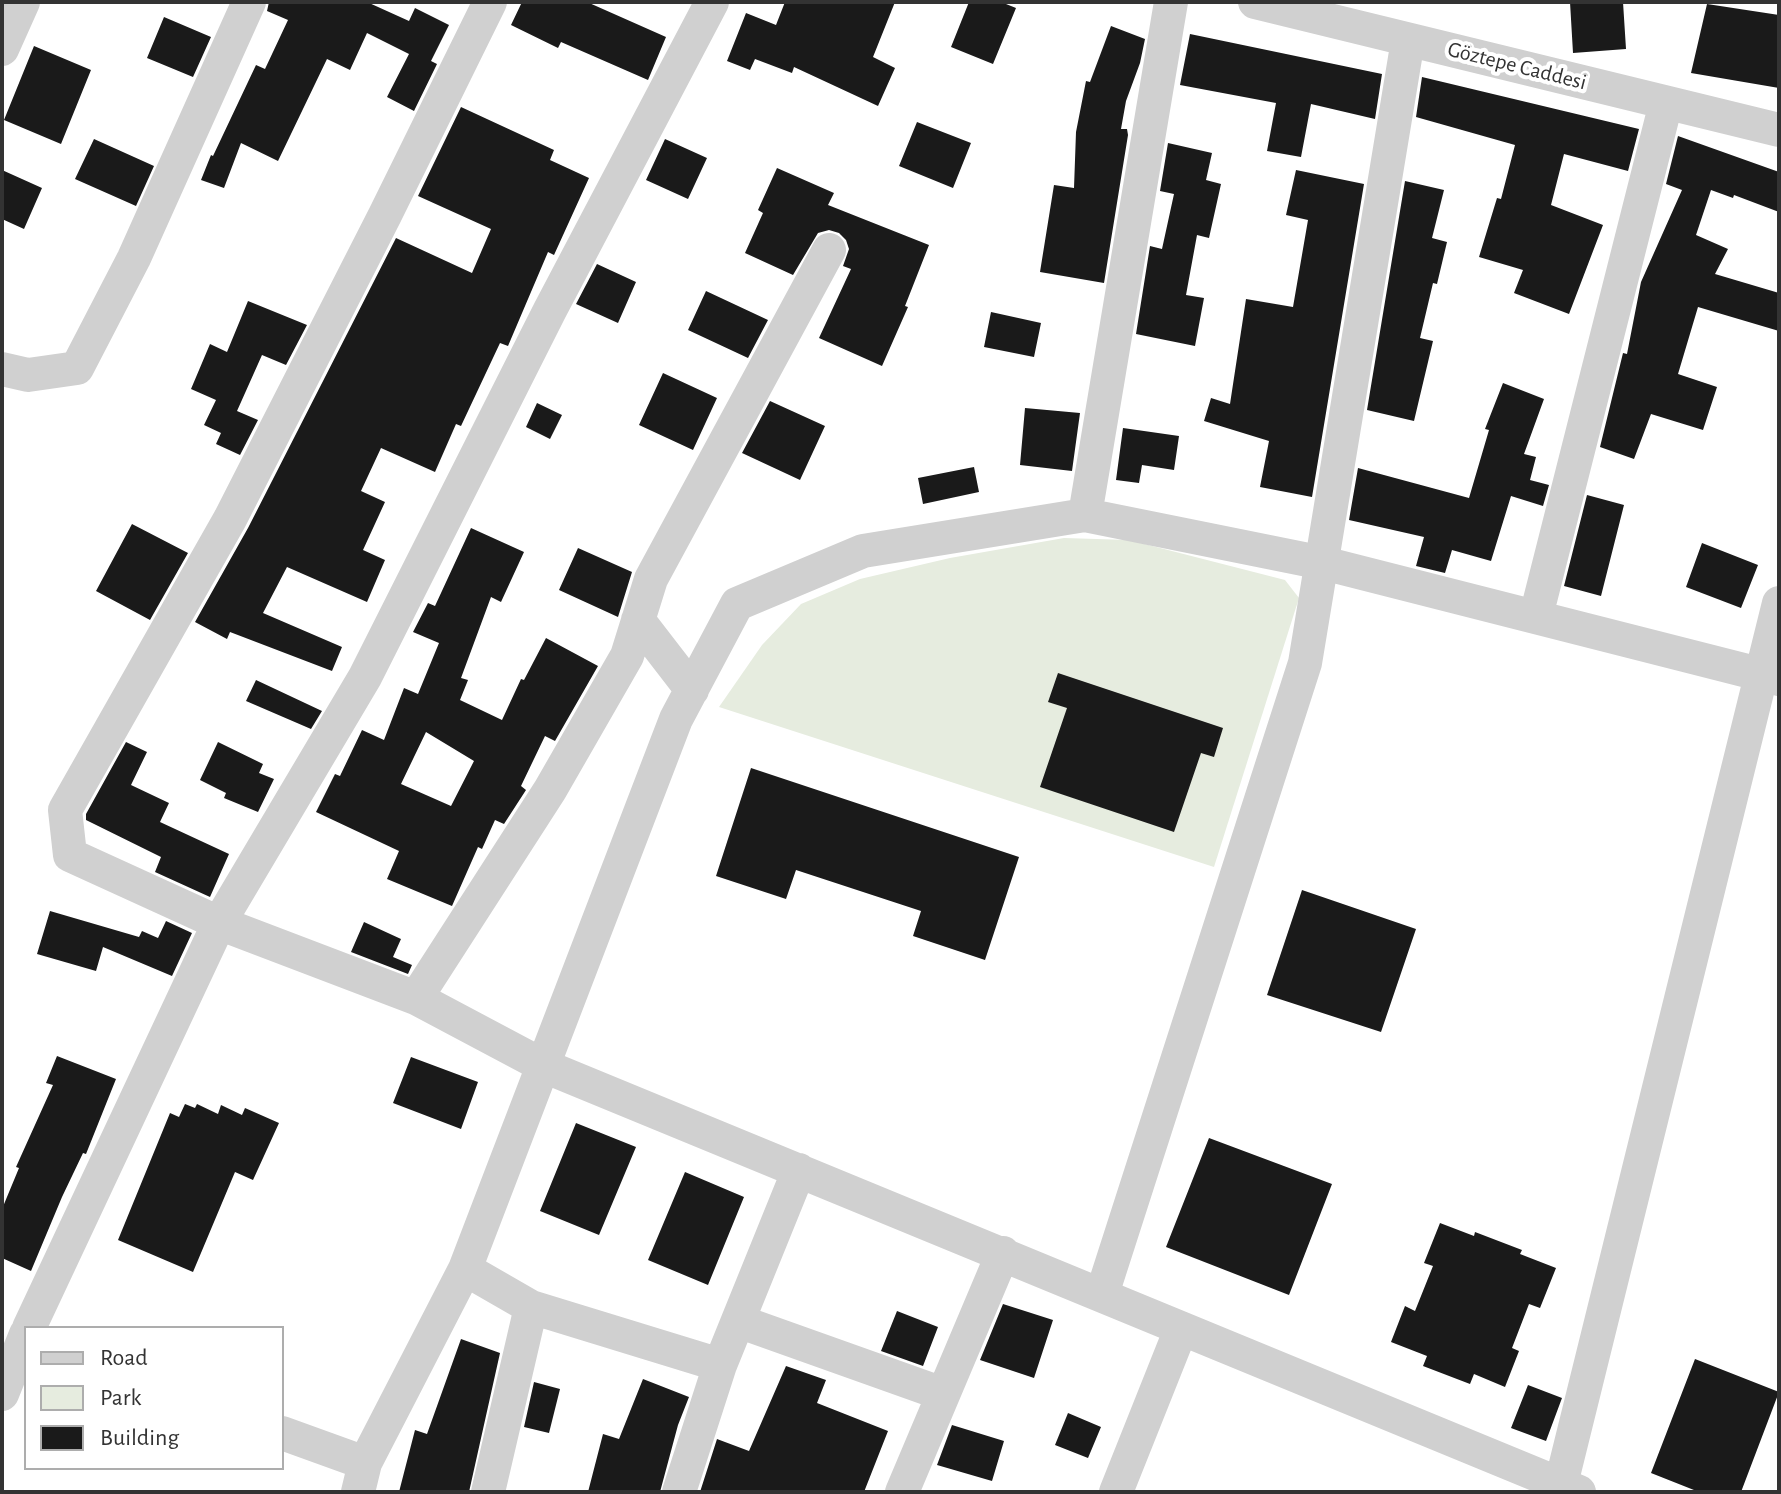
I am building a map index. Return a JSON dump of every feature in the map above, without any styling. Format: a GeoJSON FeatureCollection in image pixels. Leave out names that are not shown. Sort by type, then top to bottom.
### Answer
{"type":"FeatureCollection","features":[{"type":"Feature","properties":{"kind":"street"},"geometry":{"type":"LineString","coordinates":[[2,49],[23,2]]}},
{"type":"Feature","properties":{"kind":"street"},"geometry":{"type":"LineString","coordinates":[[2,369],[28,375],[77,368],[134,258],[249,2]]}},
{"type":"Feature","properties":{"kind":"street"},"geometry":{"type":"LineString","coordinates":[[490,2],[230,519],[65,810],[70,855],[219,923],[416,998],[544,1066],[1102,1294],[1567,1490],[1770,677],[1779,603]]}},
{"type":"Feature","properties":{"kind":"street"},"geometry":{"type":"LineString","coordinates":[[31,1326],[219,923],[365,677],[550,310],[712,2]]}},
{"type":"Feature","properties":{"kind":"street"},"geometry":{"type":"LineString","coordinates":[[1085,515],[1171,2]]}},
{"type":"Feature","properties":{"kind":"street","name":"Göztepe Caddesi"},"geometry":{"type":"LineString","coordinates":[[1255,2],[1779,130]]}},
{"type":"Feature","properties":{"kind":"street"},"geometry":{"type":"LineString","coordinates":[[1102,1294],[1305,663],[1408,40]]}},
{"type":"Feature","properties":{"kind":"street"},"geometry":{"type":"LineString","coordinates":[[1536,616],[1666,103]]}},
{"type":"Feature","properties":{"kind":"street"},"geometry":{"type":"LineString","coordinates":[[416,998],[550,790],[627,656],[651,579],[829,250]]}},
{"type":"Feature","properties":{"kind":"street"},"geometry":{"type":"LineString","coordinates":[[284,1434],[362,1477],[465,1269],[676,719],[737,604],[863,551],[1085,515],[1323,563],[1770,677]]}},
{"type":"Feature","properties":{"kind":"street"},"geometry":{"type":"LineString","coordinates":[[638,620],[692,690]]}},
{"type":"Feature","properties":{"kind":"street"},"geometry":{"type":"LineString","coordinates":[[679,1492],[720,1365],[799,1170]]}},
{"type":"Feature","properties":{"kind":"street"},"geometry":{"type":"LineString","coordinates":[[902,1492],[1003,1253]]}},
{"type":"Feature","properties":{"kind":"street"},"geometry":{"type":"LineString","coordinates":[[465,1269],[531,1307],[720,1365]]}},
{"type":"Feature","properties":{"kind":"street"},"geometry":{"type":"LineString","coordinates":[[488,1492],[531,1307]]}},
{"type":"Feature","properties":{"kind":"street"},"geometry":{"type":"LineString","coordinates":[[738,1321],[943,1394]]}},
{"type":"Feature","properties":{"kind":"street"},"geometry":{"type":"LineString","coordinates":[[1116,1492],[1181,1329]]}},
{"type":"Feature","properties":{"kind":"street"},"geometry":{"type":"LineString","coordinates":[[2,1394],[24,1341]]}},
{"type":"Feature","properties":{"kind":"green space"},"geometry":{"type":"Polygon","coordinates":[[[1064,538],[1129,540],[1285,580],[1299,598],[1214,867],[719,707],[762,645],[801,604],[860,579],[950,558],[1064,538]]]}},
{"type":"Feature","properties":{"kind":"building"},"geometry":{"type":"Polygon","coordinates":[[[269,2],[367,2],[409,21],[415,8],[449,25],[431,61],[437,64],[414,111],[387,97],[409,54],[367,33],[350,70],[327,59],[278,161],[241,143],[224,188],[201,180],[256,65],[265,69],[288,20],[267,11],[269,2]]]}},
{"type":"Feature","properties":{"kind":"building"},"geometry":{"type":"Polygon","coordinates":[[[522,2],[587,2],[666,37],[648,80],[561,42],[558,48],[511,25],[522,2]]]}},
{"type":"Feature","properties":{"kind":"building"},"geometry":{"type":"Polygon","coordinates":[[[785,2],[895,2],[873,57],[895,68],[878,106],[794,67],[792,73],[755,59],[750,70],[727,61],[746,13],[776,25],[785,2]]]}},
{"type":"Feature","properties":{"kind":"building"},"geometry":{"type":"Polygon","coordinates":[[[969,2],[1001,2],[1016,8],[993,64],[951,47],[969,2]]]}},
{"type":"Feature","properties":{"kind":"building"},"geometry":{"type":"Polygon","coordinates":[[[1570,2],[1623,2],[1626,49],[1573,53],[1570,2]]]}},
{"type":"Feature","properties":{"kind":"building"},"geometry":{"type":"Polygon","coordinates":[[[1707,4],[1779,15],[1779,88],[1691,73],[1707,4]]]}},
{"type":"Feature","properties":{"kind":"building"},"geometry":{"type":"Polygon","coordinates":[[[164,17],[211,37],[193,77],[147,58],[164,17]]]}},
{"type":"Feature","properties":{"kind":"building"},"geometry":{"type":"Polygon","coordinates":[[[1111,26],[1145,39],[1121,129],[1127,129],[1128,135],[1104,283],[1040,272],[1054,185],[1074,188],[1076,132],[1086,81],[1090,82],[1111,26]]]}},
{"type":"Feature","properties":{"kind":"building"},"geometry":{"type":"Polygon","coordinates":[[[1190,34],[1382,74],[1375,119],[1311,104],[1301,157],[1267,151],[1276,103],[1180,85],[1190,34]]]}},
{"type":"Feature","properties":{"kind":"building"},"geometry":{"type":"Polygon","coordinates":[[[34,46],[91,70],[61,144],[4,120],[34,46]]]}},
{"type":"Feature","properties":{"kind":"building"},"geometry":{"type":"Polygon","coordinates":[[[1422,77],[1639,129],[1628,171],[1564,154],[1551,205],[1603,225],[1569,314],[1514,293],[1523,270],[1479,257],[1497,198],[1501,199],[1515,145],[1416,117],[1422,77]]]}},
{"type":"Feature","properties":{"kind":"building"},"geometry":{"type":"Polygon","coordinates":[[[461,107],[554,150],[550,160],[589,178],[554,255],[548,252],[508,346],[500,343],[461,426],[456,424],[435,472],[381,448],[361,491],[385,502],[363,550],[385,560],[367,602],[287,567],[263,613],[342,647],[332,671],[230,632],[227,639],[195,622],[248,528],[396,238],[472,273],[491,229],[418,196],[461,107]]]}},
{"type":"Feature","properties":{"kind":"building"},"geometry":{"type":"Polygon","coordinates":[[[917,122],[971,143],[953,188],[899,166],[917,122]]]}},
{"type":"Feature","properties":{"kind":"building"},"geometry":{"type":"Polygon","coordinates":[[[1678,136],[1779,172],[1779,212],[1711,190],[1696,235],[1728,249],[1715,274],[1779,293],[1779,331],[1698,307],[1678,374],[1717,387],[1703,430],[1651,414],[1634,459],[1600,447],[1623,353],[1627,354],[1641,282],[1682,190],[1666,184],[1678,136]]]}},
{"type":"Feature","properties":{"kind":"building"},"geometry":{"type":"Polygon","coordinates":[[[94,139],[154,166],[136,206],[75,179],[94,139]]]}},
{"type":"Feature","properties":{"kind":"building"},"geometry":{"type":"Polygon","coordinates":[[[665,139],[707,158],[688,199],[646,180],[665,139]]]}},
{"type":"Feature","properties":{"kind":"building"},"geometry":{"type":"Polygon","coordinates":[[[1168,143],[1212,153],[1206,180],[1221,184],[1209,238],[1197,235],[1186,295],[1204,298],[1195,346],[1136,334],[1150,246],[1162,249],[1174,194],[1160,191],[1168,143]]]}},
{"type":"Feature","properties":{"kind":"building"},"geometry":{"type":"Polygon","coordinates":[[[777,168],[834,193],[828,205],[929,245],[905,306],[908,307],[882,366],[819,338],[851,269],[843,266],[849,249],[839,233],[829,230],[818,233],[793,275],[745,253],[763,213],[758,210],[777,168]]]}},
{"type":"Feature","properties":{"kind":"building"},"geometry":{"type":"Polygon","coordinates":[[[2,170],[42,188],[24,229],[2,219],[2,170]]]}},
{"type":"Feature","properties":{"kind":"building"},"geometry":{"type":"Polygon","coordinates":[[[1296,170],[1364,184],[1312,497],[1260,487],[1269,441],[1204,421],[1211,398],[1230,404],[1246,299],[1293,307],[1308,220],[1286,215],[1296,170]]]}},
{"type":"Feature","properties":{"kind":"building"},"geometry":{"type":"Polygon","coordinates":[[[1405,181],[1444,190],[1432,238],[1447,242],[1420,338],[1433,341],[1414,421],[1367,410],[1405,181]]]}},
{"type":"Feature","properties":{"kind":"building"},"geometry":{"type":"Polygon","coordinates":[[[597,264],[636,282],[618,323],[576,304],[597,264]]]}},
{"type":"Feature","properties":{"kind":"building"},"geometry":{"type":"Polygon","coordinates":[[[706,291],[768,320],[748,358],[688,330],[706,291]]]}},
{"type":"Feature","properties":{"kind":"building"},"geometry":{"type":"Polygon","coordinates":[[[248,301],[307,325],[286,365],[262,355],[237,411],[258,420],[240,455],[216,444],[221,433],[204,425],[216,400],[191,389],[210,344],[227,352],[248,301]]]}},
{"type":"Feature","properties":{"kind":"building"},"geometry":{"type":"Polygon","coordinates":[[[991,312],[1041,323],[1034,357],[984,347],[991,312]]]}},
{"type":"Feature","properties":{"kind":"building"},"geometry":{"type":"Polygon","coordinates":[[[663,373],[717,398],[693,450],[639,425],[663,373]]]}},
{"type":"Feature","properties":{"kind":"building"},"geometry":{"type":"Polygon","coordinates":[[[1503,383],[1544,399],[1524,454],[1536,457],[1530,480],[1549,485],[1543,506],[1511,496],[1491,561],[1452,550],[1445,573],[1416,566],[1424,537],[1349,520],[1358,468],[1469,498],[1489,430],[1485,429],[1503,383]]]}},
{"type":"Feature","properties":{"kind":"building"},"geometry":{"type":"Polygon","coordinates":[[[770,401],[825,426],[800,480],[742,453],[770,401]]]}},
{"type":"Feature","properties":{"kind":"building"},"geometry":{"type":"Polygon","coordinates":[[[537,403],[562,415],[550,439],[526,427],[537,403]]]}},
{"type":"Feature","properties":{"kind":"building"},"geometry":{"type":"Polygon","coordinates":[[[1025,408],[1080,413],[1072,471],[1020,465],[1025,408]]]}},
{"type":"Feature","properties":{"kind":"building"},"geometry":{"type":"Polygon","coordinates":[[[1123,428],[1179,436],[1174,470],[1142,465],[1139,483],[1116,480],[1123,428]]]}},
{"type":"Feature","properties":{"kind":"building"},"geometry":{"type":"Polygon","coordinates":[[[974,467],[979,492],[923,504],[918,478],[974,467]]]}},
{"type":"Feature","properties":{"kind":"building"},"geometry":{"type":"Polygon","coordinates":[[[1587,495],[1624,505],[1601,596],[1564,586],[1587,495]]]}},
{"type":"Feature","properties":{"kind":"building"},"geometry":{"type":"Polygon","coordinates":[[[132,524],[188,553],[150,620],[96,591],[132,524]]]}},
{"type":"Feature","properties":{"kind":"building"},"geometry":{"type":"Polygon","coordinates":[[[471,528],[524,552],[501,602],[491,597],[461,678],[468,680],[460,700],[502,720],[521,679],[524,680],[546,638],[598,666],[555,741],[545,736],[521,786],[526,790],[504,824],[495,820],[482,849],[478,847],[452,906],[387,879],[399,851],[316,812],[335,774],[340,776],[362,730],[384,740],[404,688],[418,694],[439,643],[413,632],[428,603],[435,606],[471,528]],[[426,732],[401,784],[451,806],[474,761],[426,732]]]}},
{"type":"Feature","properties":{"kind":"building"},"geometry":{"type":"Polygon","coordinates":[[[1702,543],[1758,565],[1741,608],[1686,587],[1702,543]]]}},
{"type":"Feature","properties":{"kind":"building"},"geometry":{"type":"Polygon","coordinates":[[[578,548],[632,572],[618,617],[559,590],[578,548]]]}},
{"type":"Feature","properties":{"kind":"building"},"geometry":{"type":"Polygon","coordinates":[[[1058,673],[1223,728],[1214,757],[1201,753],[1174,832],[1040,787],[1067,708],[1048,702],[1058,673]]]}},
{"type":"Feature","properties":{"kind":"building"},"geometry":{"type":"Polygon","coordinates":[[[256,680],[322,711],[311,729],[246,701],[256,680]]]}},
{"type":"Feature","properties":{"kind":"building"},"geometry":{"type":"Polygon","coordinates":[[[126,742],[147,752],[131,785],[169,803],[160,822],[229,854],[210,897],[155,872],[161,857],[86,820],[86,814],[126,742]]]}},
{"type":"Feature","properties":{"kind":"building"},"geometry":{"type":"Polygon","coordinates":[[[218,742],[263,764],[259,773],[274,779],[258,812],[224,798],[226,793],[200,780],[218,742]]]}},
{"type":"Feature","properties":{"kind":"building"},"geometry":{"type":"Polygon","coordinates":[[[751,768],[1019,857],[985,960],[913,936],[921,911],[796,870],[786,899],[716,876],[751,768]]]}},
{"type":"Feature","properties":{"kind":"building"},"geometry":{"type":"Polygon","coordinates":[[[1302,890],[1416,929],[1381,1032],[1267,995],[1302,890]]]}},
{"type":"Feature","properties":{"kind":"building"},"geometry":{"type":"Polygon","coordinates":[[[50,911],[139,937],[142,931],[158,938],[166,921],[192,933],[172,976],[103,947],[96,971],[37,954],[50,911]]]}},
{"type":"Feature","properties":{"kind":"building"},"geometry":{"type":"Polygon","coordinates":[[[364,922],[401,939],[393,957],[412,965],[408,974],[351,952],[364,922]]]}},
{"type":"Feature","properties":{"kind":"building"},"geometry":{"type":"Polygon","coordinates":[[[57,1056],[116,1079],[86,1154],[83,1153],[62,1197],[31,1271],[2,1258],[2,1209],[19,1168],[16,1167],[53,1085],[46,1083],[57,1056]]]}},
{"type":"Feature","properties":{"kind":"building"},"geometry":{"type":"Polygon","coordinates":[[[411,1057],[478,1082],[461,1129],[393,1103],[411,1057]]]}},
{"type":"Feature","properties":{"kind":"building"},"geometry":{"type":"Polygon","coordinates":[[[185,1104],[195,1108],[197,1104],[218,1114],[221,1105],[242,1115],[245,1108],[279,1123],[253,1180],[235,1172],[193,1272],[118,1240],[170,1113],[179,1117],[185,1104]]]}},
{"type":"Feature","properties":{"kind":"building"},"geometry":{"type":"Polygon","coordinates":[[[576,1123],[636,1147],[599,1235],[540,1211],[576,1123]]]}},
{"type":"Feature","properties":{"kind":"building"},"geometry":{"type":"Polygon","coordinates":[[[1209,1138],[1332,1184],[1289,1295],[1166,1247],[1209,1138]]]}},
{"type":"Feature","properties":{"kind":"building"},"geometry":{"type":"Polygon","coordinates":[[[685,1172],[744,1197],[708,1285],[648,1260],[685,1172]]]}},
{"type":"Feature","properties":{"kind":"building"},"geometry":{"type":"Polygon","coordinates":[[[1440,1223],[1522,1250],[1520,1254],[1556,1268],[1540,1308],[1529,1304],[1512,1348],[1519,1351],[1505,1387],[1474,1374],[1470,1384],[1423,1366],[1427,1356],[1391,1342],[1405,1306],[1415,1311],[1433,1266],[1424,1263],[1440,1223]]]}},
{"type":"Feature","properties":{"kind":"building"},"geometry":{"type":"Polygon","coordinates":[[[1003,1304],[1053,1320],[1034,1378],[980,1360],[1003,1304]]]}},
{"type":"Feature","properties":{"kind":"building"},"geometry":{"type":"Polygon","coordinates":[[[897,1311],[938,1327],[923,1366],[881,1351],[897,1311]]]}},
{"type":"Feature","properties":{"kind":"building"},"geometry":{"type":"Polygon","coordinates":[[[461,1339],[500,1353],[469,1492],[399,1492],[415,1430],[427,1434],[461,1339]]]}},
{"type":"Feature","properties":{"kind":"building"},"geometry":{"type":"Polygon","coordinates":[[[1695,1359],[1779,1392],[1741,1492],[1699,1492],[1651,1473],[1695,1359]]]}},
{"type":"Feature","properties":{"kind":"building"},"geometry":{"type":"Polygon","coordinates":[[[786,1366],[826,1380],[817,1403],[888,1431],[864,1492],[700,1492],[717,1439],[749,1451],[786,1366]]]}},
{"type":"Feature","properties":{"kind":"building"},"geometry":{"type":"Polygon","coordinates":[[[643,1379],[689,1397],[660,1492],[588,1492],[603,1434],[619,1439],[643,1379]]]}},
{"type":"Feature","properties":{"kind":"building"},"geometry":{"type":"Polygon","coordinates":[[[534,1382],[560,1389],[549,1433],[524,1427],[534,1382]]]}},
{"type":"Feature","properties":{"kind":"building"},"geometry":{"type":"Polygon","coordinates":[[[1528,1385],[1562,1398],[1546,1441],[1511,1428],[1528,1385]]]}},
{"type":"Feature","properties":{"kind":"building"},"geometry":{"type":"Polygon","coordinates":[[[1068,1413],[1101,1427],[1088,1458],[1055,1445],[1068,1413]]]}},
{"type":"Feature","properties":{"kind":"building"},"geometry":{"type":"Polygon","coordinates":[[[952,1425],[1004,1441],[992,1481],[937,1465],[952,1425]]]}}]}
